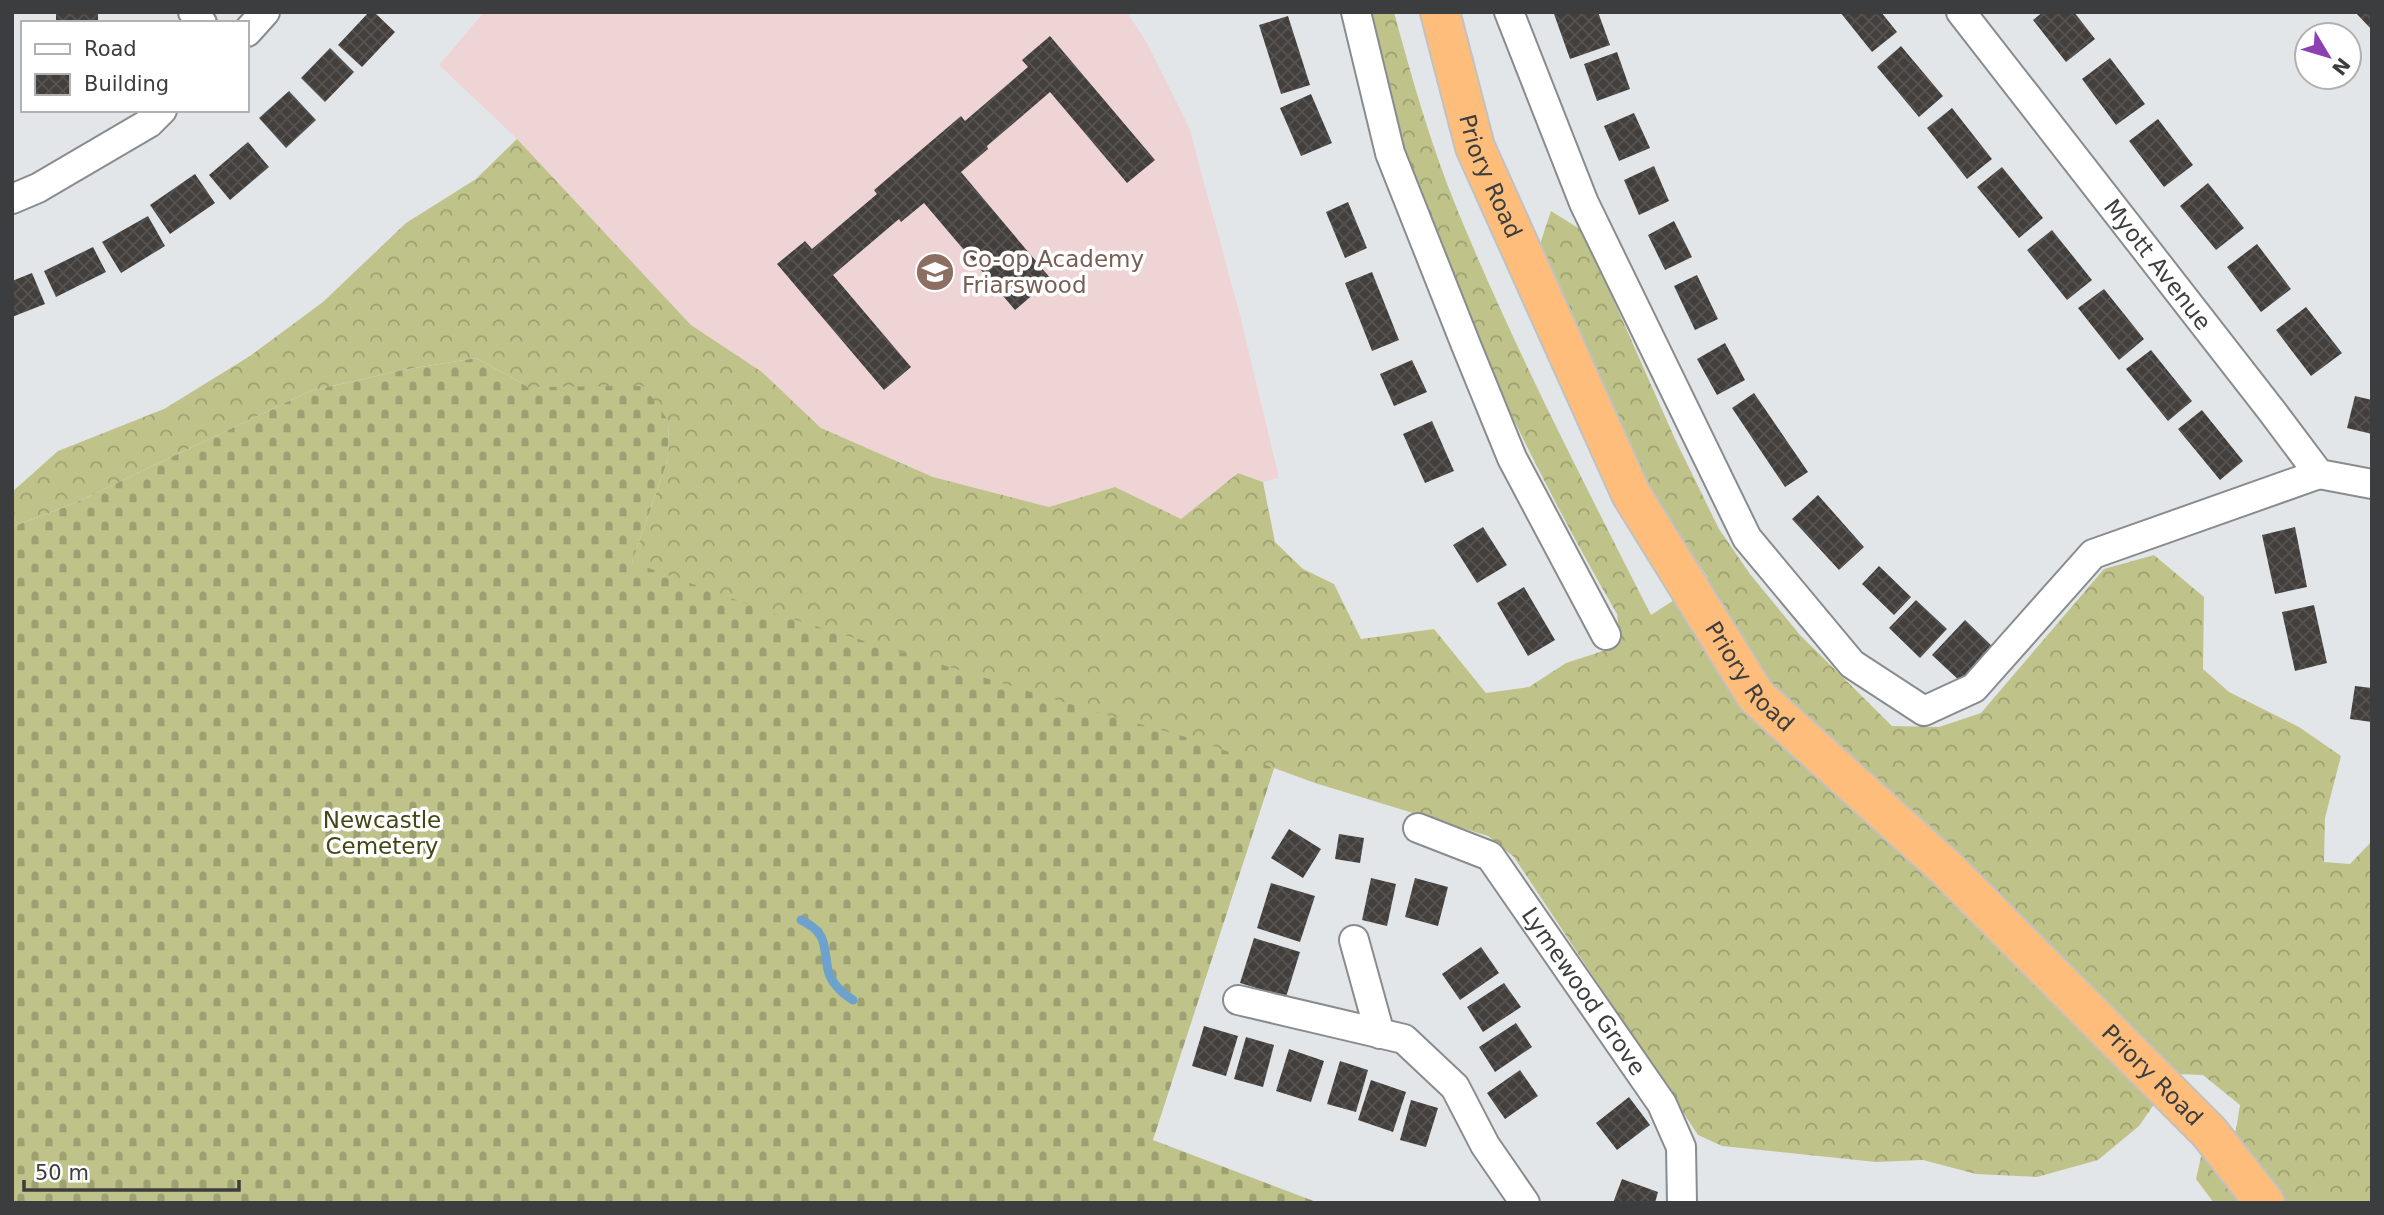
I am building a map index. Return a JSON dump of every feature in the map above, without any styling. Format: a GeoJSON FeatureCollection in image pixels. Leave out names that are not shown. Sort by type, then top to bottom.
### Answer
{"type":"FeatureCollection","features":[{"type":"Feature","properties":{"kind":"highway","name":"Priory Road"},"geometry":{"type":"LineString","coordinates":[[1440,12],[1475,148],[1631,494],[1756,696],[1946,868],[2209,1132],[2265,1203]]}},
{"type":"Feature","properties":{"kind":"street"},"geometry":{"type":"LineString","coordinates":[[248,31],[265,12]]}},
{"type":"Feature","properties":{"kind":"street"},"geometry":{"type":"LineString","coordinates":[[1356,12],[1390,153],[1466,345],[1512,458],[1606,635]]}},
{"type":"Feature","properties":{"kind":"street"},"geometry":{"type":"LineString","coordinates":[[1509,12],[1584,203],[1747,538],[1852,664],[1924,710],[1974,688],[2093,554],[2319,474],[2372,484]]}},
{"type":"Feature","properties":{"kind":"street","name":"Myott Avenue"},"geometry":{"type":"LineString","coordinates":[[1961,12],[2319,474]]}},
{"type":"Feature","properties":{"kind":"street"},"geometry":{"type":"LineString","coordinates":[[12,199],[38,188],[149,122],[160,112]]}},
{"type":"Feature","properties":{"kind":"street","name":"Lymewood Grove"},"geometry":{"type":"LineString","coordinates":[[1418,828],[1490,856],[1662,1104],[1681,1147],[1682,1203]]}},
{"type":"Feature","properties":{"kind":"street"},"geometry":{"type":"LineString","coordinates":[[1354,940],[1380,1034]]}},
{"type":"Feature","properties":{"kind":"street"},"geometry":{"type":"LineString","coordinates":[[1238,1000],[1404,1039],[1455,1087],[1485,1144],[1525,1203]]}},
{"type":"Feature","properties":{"kind":"shaded area","name":"Co-op Academy Friarswood"},"geometry":{"type":"Polygon","coordinates":[[[484,12],[1127,12],[1147,43],[1189,127],[1240,315],[1279,478],[1263,482],[1238,473],[1181,519],[1115,487],[1049,507],[933,477],[821,428],[762,372],[691,325],[517,139],[439,65],[484,12]]]}},
{"type":"Feature","properties":{"kind":"green space"},"geometry":{"type":"Polygon","coordinates":[[[1366,12],[1394,12],[1439,161],[1479,261],[1550,414],[1651,615],[1708,578],[1643,473],[1576,331],[1540,244],[1551,211],[1583,231],[1675,439],[1719,529],[1750,574],[1800,635],[1892,726],[1939,727],[1981,713],[2104,569],[2154,555],[2204,597],[2203,669],[2229,692],[2299,727],[2341,756],[2325,818],[2324,862],[2350,864],[2372,841],[2372,1203],[2214,1203],[2196,1179],[2201,1157],[2236,1130],[2240,1105],[2203,1075],[2175,1074],[2139,1126],[2098,1160],[2037,1177],[1976,1174],[1923,1160],[1876,1162],[1722,1146],[1698,1135],[1514,857],[1488,836],[1274,768],[1197,1003],[632,562],[668,459],[669,422],[584,387],[528,387],[476,358],[403,370],[310,391],[75,503],[12,527],[12,492],[58,451],[164,409],[250,356],[323,302],[406,223],[476,179],[517,139],[691,325],[762,372],[821,428],[933,477],[1049,507],[1115,487],[1181,519],[1238,473],[1263,482],[1275,542],[1303,569],[1334,584],[1361,639],[1434,629],[1486,693],[1529,687],[1566,663],[1606,650],[1620,642],[1617,614],[1539,470],[1469,322],[1411,169],[1366,12]]]}},
{"type":"Feature","properties":{"kind":"green space","name":"Newcastle Cemetery"},"geometry":{"type":"Polygon","coordinates":[[[476,358],[528,387],[644,386],[669,422],[668,459],[632,562],[766,611],[1193,739],[1274,768],[1153,1140],[1319,1203],[12,1203],[12,527],[75,503],[310,391],[403,370],[476,358]]]}},
{"type":"Feature","properties":{"kind":"building"},"geometry":{"type":"Polygon","coordinates":[[[56,12],[98,12],[98,21],[56,21],[56,12]]]}},
{"type":"Feature","properties":{"kind":"building"},"geometry":{"type":"Polygon","coordinates":[[[369,12],[374,12],[395,32],[362,67],[338,45],[369,12]]]}},
{"type":"Feature","properties":{"kind":"building"},"geometry":{"type":"Polygon","coordinates":[[[1598,12],[1610,45],[1570,59],[1554,14],[1598,12]]]}},
{"type":"Feature","properties":{"kind":"building"},"geometry":{"type":"Polygon","coordinates":[[[1840,12],[1881,12],[1897,32],[1872,52],[1840,12]]]}},
{"type":"Feature","properties":{"kind":"building"},"geometry":{"type":"Polygon","coordinates":[[[2043,12],[2074,12],[2095,39],[2066,62],[2033,20],[2043,12]]]}},
{"type":"Feature","properties":{"kind":"building"},"geometry":{"type":"Polygon","coordinates":[[[2355,12],[2372,12],[2372,30],[2355,12]]]}},
{"type":"Feature","properties":{"kind":"building"},"geometry":{"type":"Polygon","coordinates":[[[1288,16],[1310,85],[1281,94],[1259,25],[1288,16]]]}},
{"type":"Feature","properties":{"kind":"building"},"geometry":{"type":"Polygon","coordinates":[[[1050,36],[1155,160],[1127,183],[1050,92],[961,172],[1051,279],[1015,310],[924,203],[901,222],[899,219],[833,275],[911,367],[884,390],[777,264],[805,241],[812,249],[877,194],[874,190],[961,116],[965,121],[1028,67],[1022,60],[1050,36]]]}},
{"type":"Feature","properties":{"kind":"building"},"geometry":{"type":"Polygon","coordinates":[[[1901,46],[1943,96],[1919,117],[1877,67],[1901,46]]]}},
{"type":"Feature","properties":{"kind":"building"},"geometry":{"type":"Polygon","coordinates":[[[330,48],[354,72],[325,102],[301,78],[330,48]]]}},
{"type":"Feature","properties":{"kind":"building"},"geometry":{"type":"Polygon","coordinates":[[[1617,52],[1630,89],[1597,101],[1584,64],[1617,52]]]}},
{"type":"Feature","properties":{"kind":"building"},"geometry":{"type":"Polygon","coordinates":[[[2110,58],[2145,104],[2116,125],[2082,79],[2110,58]]]}},
{"type":"Feature","properties":{"kind":"building"},"geometry":{"type":"Polygon","coordinates":[[[289,91],[316,120],[286,148],[259,118],[289,91]]]}},
{"type":"Feature","properties":{"kind":"building"},"geometry":{"type":"Polygon","coordinates":[[[1311,94],[1332,143],[1301,156],[1280,108],[1311,94]]]}},
{"type":"Feature","properties":{"kind":"building"},"geometry":{"type":"Polygon","coordinates":[[[1952,108],[1992,159],[1967,179],[1927,128],[1952,108]]]}},
{"type":"Feature","properties":{"kind":"building"},"geometry":{"type":"Polygon","coordinates":[[[1634,113],[1650,148],[1619,161],[1604,126],[1634,113]]]}},
{"type":"Feature","properties":{"kind":"building"},"geometry":{"type":"Polygon","coordinates":[[[2158,119],[2193,165],[2164,187],[2129,141],[2158,119]]]}},
{"type":"Feature","properties":{"kind":"building"},"geometry":{"type":"Polygon","coordinates":[[[248,142],[269,167],[230,200],[209,175],[248,142]]]}},
{"type":"Feature","properties":{"kind":"building"},"geometry":{"type":"Polygon","coordinates":[[[1654,166],[1669,201],[1639,215],[1624,180],[1654,166]]]}},
{"type":"Feature","properties":{"kind":"building"},"geometry":{"type":"Polygon","coordinates":[[[2002,167],[2043,218],[2019,238],[1977,187],[2002,167]]]}},
{"type":"Feature","properties":{"kind":"building"},"geometry":{"type":"Polygon","coordinates":[[[195,174],[215,203],[170,234],[150,205],[195,174]]]}},
{"type":"Feature","properties":{"kind":"building"},"geometry":{"type":"Polygon","coordinates":[[[2208,183],[2244,228],[2216,250],[2180,206],[2208,183]]]}},
{"type":"Feature","properties":{"kind":"building"},"geometry":{"type":"Polygon","coordinates":[[[1348,202],[1367,248],[1345,258],[1326,212],[1348,202]]]}},
{"type":"Feature","properties":{"kind":"building"},"geometry":{"type":"Polygon","coordinates":[[[148,216],[165,246],[121,273],[102,242],[148,216]]]}},
{"type":"Feature","properties":{"kind":"building"},"geometry":{"type":"Polygon","coordinates":[[[1674,221],[1692,257],[1665,270],[1648,235],[1674,221]]]}},
{"type":"Feature","properties":{"kind":"building"},"geometry":{"type":"Polygon","coordinates":[[[2052,230],[2092,280],[2067,300],[2027,250],[2052,230]]]}},
{"type":"Feature","properties":{"kind":"building"},"geometry":{"type":"Polygon","coordinates":[[[2257,244],[2291,289],[2261,312],[2227,267],[2257,244]]]}},
{"type":"Feature","properties":{"kind":"building"},"geometry":{"type":"Polygon","coordinates":[[[93,247],[106,272],[56,297],[44,271],[93,247]]]}},
{"type":"Feature","properties":{"kind":"building"},"geometry":{"type":"Polygon","coordinates":[[[1372,272],[1399,340],[1372,351],[1345,283],[1372,272]]]}},
{"type":"Feature","properties":{"kind":"building"},"geometry":{"type":"Polygon","coordinates":[[[32,273],[45,304],[12,317],[12,281],[32,273]]]}},
{"type":"Feature","properties":{"kind":"building"},"geometry":{"type":"Polygon","coordinates":[[[1697,275],[1718,319],[1695,330],[1674,286],[1697,275]]]}},
{"type":"Feature","properties":{"kind":"building"},"geometry":{"type":"Polygon","coordinates":[[[2104,289],[2144,339],[2119,360],[2078,308],[2104,289]]]}},
{"type":"Feature","properties":{"kind":"building"},"geometry":{"type":"Polygon","coordinates":[[[2306,307],[2342,353],[2311,376],[2276,330],[2306,307]]]}},
{"type":"Feature","properties":{"kind":"building"},"geometry":{"type":"Polygon","coordinates":[[[1725,343],[1745,380],[1717,395],[1697,359],[1725,343]]]}},
{"type":"Feature","properties":{"kind":"building"},"geometry":{"type":"Polygon","coordinates":[[[2151,350],[2192,401],[2168,421],[2126,369],[2151,350]]]}},
{"type":"Feature","properties":{"kind":"building"},"geometry":{"type":"Polygon","coordinates":[[[1412,360],[1427,392],[1394,406],[1380,374],[1412,360]]]}},
{"type":"Feature","properties":{"kind":"building"},"geometry":{"type":"Polygon","coordinates":[[[1754,393],[1808,472],[1785,487],[1732,408],[1754,393]]]}},
{"type":"Feature","properties":{"kind":"building"},"geometry":{"type":"Polygon","coordinates":[[[2355,396],[2372,400],[2372,434],[2347,428],[2355,396]]]}},
{"type":"Feature","properties":{"kind":"building"},"geometry":{"type":"Polygon","coordinates":[[[2202,410],[2243,461],[2220,480],[2178,429],[2202,410]]]}},
{"type":"Feature","properties":{"kind":"building"},"geometry":{"type":"Polygon","coordinates":[[[1432,421],[1454,471],[1425,483],[1403,434],[1432,421]]]}},
{"type":"Feature","properties":{"kind":"building"},"geometry":{"type":"Polygon","coordinates":[[[1818,495],[1864,547],[1839,570],[1792,519],[1818,495]]]}},
{"type":"Feature","properties":{"kind":"building"},"geometry":{"type":"Polygon","coordinates":[[[1483,527],[1507,565],[1477,583],[1453,545],[1483,527]]]}},
{"type":"Feature","properties":{"kind":"building"},"geometry":{"type":"Polygon","coordinates":[[[2295,527],[2307,587],[2275,594],[2262,535],[2295,527]]]}},
{"type":"Feature","properties":{"kind":"building"},"geometry":{"type":"Polygon","coordinates":[[[1879,566],[1911,597],[1894,615],[1862,584],[1879,566]]]}},
{"type":"Feature","properties":{"kind":"building"},"geometry":{"type":"Polygon","coordinates":[[[1524,587],[1555,640],[1528,656],[1497,603],[1524,587]]]}},
{"type":"Feature","properties":{"kind":"building"},"geometry":{"type":"Polygon","coordinates":[[[1916,600],[1947,629],[1920,658],[1889,628],[1916,600]]]}},
{"type":"Feature","properties":{"kind":"building"},"geometry":{"type":"Polygon","coordinates":[[[2314,605],[2327,663],[2295,671],[2282,612],[2314,605]]]}},
{"type":"Feature","properties":{"kind":"building"},"geometry":{"type":"Polygon","coordinates":[[[1965,620],[1993,647],[1961,682],[1932,655],[1965,620]]]}},
{"type":"Feature","properties":{"kind":"building"},"geometry":{"type":"Polygon","coordinates":[[[2355,686],[2372,688],[2372,722],[2350,719],[2355,686]]]}},
{"type":"Feature","properties":{"kind":"building"},"geometry":{"type":"Polygon","coordinates":[[[1289,829],[1321,849],[1303,878],[1271,858],[1289,829]]]}},
{"type":"Feature","properties":{"kind":"building"},"geometry":{"type":"Polygon","coordinates":[[[1339,834],[1364,838],[1360,863],[1335,859],[1339,834]]]}},
{"type":"Feature","properties":{"kind":"building"},"geometry":{"type":"Polygon","coordinates":[[[1371,878],[1396,884],[1387,926],[1362,920],[1371,878]]]}},
{"type":"Feature","properties":{"kind":"building"},"geometry":{"type":"Polygon","coordinates":[[[1415,878],[1448,887],[1438,926],[1405,917],[1415,878]]]}},
{"type":"Feature","properties":{"kind":"building"},"geometry":{"type":"Polygon","coordinates":[[[1271,883],[1315,896],[1300,942],[1257,928],[1271,883]]]}},
{"type":"Feature","properties":{"kind":"building"},"geometry":{"type":"Polygon","coordinates":[[[1254,938],[1300,952],[1286,997],[1240,983],[1254,938]]]}},
{"type":"Feature","properties":{"kind":"building"},"geometry":{"type":"Polygon","coordinates":[[[1481,947],[1499,973],[1460,1000],[1442,974],[1481,947]]]}},
{"type":"Feature","properties":{"kind":"building"},"geometry":{"type":"Polygon","coordinates":[[[1504,983],[1521,1007],[1483,1032],[1467,1007],[1504,983]]]}},
{"type":"Feature","properties":{"kind":"building"},"geometry":{"type":"Polygon","coordinates":[[[1516,1023],[1532,1047],[1495,1072],[1479,1047],[1516,1023]]]}},
{"type":"Feature","properties":{"kind":"building"},"geometry":{"type":"Polygon","coordinates":[[[1204,1026],[1238,1036],[1226,1076],[1192,1066],[1204,1026]]]}},
{"type":"Feature","properties":{"kind":"building"},"geometry":{"type":"Polygon","coordinates":[[[1246,1037],[1274,1045],[1263,1087],[1234,1079],[1246,1037]]]}},
{"type":"Feature","properties":{"kind":"building"},"geometry":{"type":"Polygon","coordinates":[[[1289,1049],[1324,1061],[1311,1102],[1276,1091],[1289,1049]]]}},
{"type":"Feature","properties":{"kind":"building"},"geometry":{"type":"Polygon","coordinates":[[[1340,1061],[1368,1070],[1356,1112],[1327,1104],[1340,1061]]]}},
{"type":"Feature","properties":{"kind":"building"},"geometry":{"type":"Polygon","coordinates":[[[1520,1070],[1538,1096],[1505,1119],[1487,1093],[1520,1070]]]}},
{"type":"Feature","properties":{"kind":"building"},"geometry":{"type":"Polygon","coordinates":[[[1371,1080],[1406,1092],[1393,1132],[1358,1120],[1371,1080]]]}},
{"type":"Feature","properties":{"kind":"building"},"geometry":{"type":"Polygon","coordinates":[[[1629,1097],[1650,1125],[1617,1150],[1596,1123],[1629,1097]]]}},
{"type":"Feature","properties":{"kind":"building"},"geometry":{"type":"Polygon","coordinates":[[[1411,1100],[1438,1108],[1426,1147],[1400,1140],[1411,1100]]]}},
{"type":"Feature","properties":{"kind":"building"},"geometry":{"type":"Polygon","coordinates":[[[1622,1179],[1658,1192],[1655,1203],[1613,1203],[1622,1179]]]}},
{"type":"Feature","properties":{"kind":"waterway"},"geometry":{"type":"LineString","coordinates":[[801,920],[820,935],[832,979],[841,991],[853,1000]]}},
{"type":"Feature","properties":{"kind":"place","name":"Co-op Academy Friarswood"},"geometry":{"type":"Point","coordinates":[935,272]}}]}
